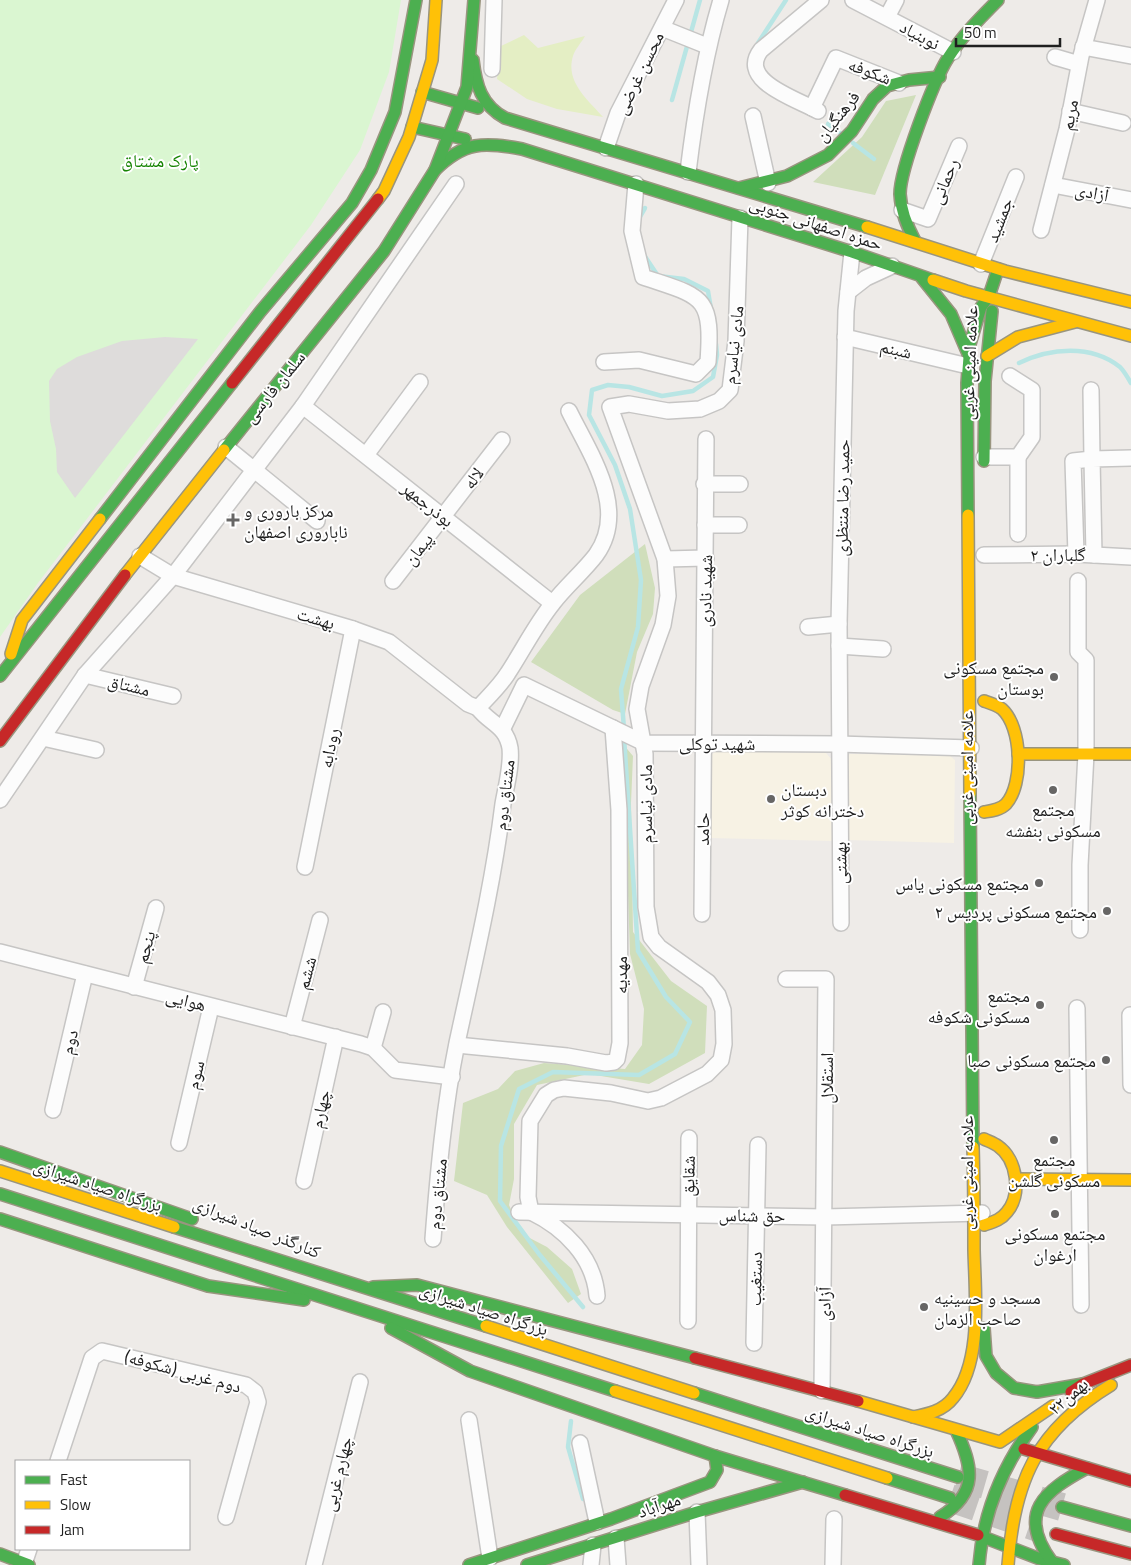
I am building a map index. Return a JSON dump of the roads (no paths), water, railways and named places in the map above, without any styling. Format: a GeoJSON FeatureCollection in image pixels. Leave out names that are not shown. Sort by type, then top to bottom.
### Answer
{"type":"FeatureCollection","features":[{"type":"Feature","properties":{"kind":"main road"},"geometry":{"type":"LineString","coordinates":[[3,672],[22,620],[256,319],[352,203],[371,170],[395,112],[416,0]]}},
{"type":"Feature","properties":{"kind":"main road","name":"سلمان فارسی"},"geometry":{"type":"LineString","coordinates":[[3,672],[362,222],[384,191],[412,127],[432,60],[436,0]]}},
{"type":"Feature","properties":{"kind":"main road","name":"سلمان فارسی"},"geometry":{"type":"LineString","coordinates":[[0,741],[140,556],[384,252],[435,170],[461,104],[467,87],[474,0]]}},
{"type":"Feature","properties":{"kind":"main road"},"geometry":{"type":"LineString","coordinates":[[915,241],[908,229],[902,210],[901,181],[924,112],[953,52],[967,32],[998,0]]}},
{"type":"Feature","properties":{"kind":"main road"},"geometry":{"type":"LineString","coordinates":[[471,45],[474,74],[485,105],[493,113],[478,121]]}},
{"type":"Feature","properties":{"kind":"main road","name":"فرهنگیان"},"geometry":{"type":"LineString","coordinates":[[732,189],[768,183],[809,169],[831,154],[852,131],[881,90],[899,83],[940,77]]}},
{"type":"Feature","properties":{"kind":"main road","name":"حمزه اصفهانی جنوبی"},"geometry":{"type":"LineString","coordinates":[[422,92],[493,113],[521,124],[688,172],[732,189],[915,241],[981,264],[1131,302]]}},
{"type":"Feature","properties":{"kind":"main road","name":"حمزه اصفهانی جنوبی"},"geometry":{"type":"LineString","coordinates":[[412,127],[522,149],[852,252],[966,292],[989,296],[1080,322],[1115,322],[1131,336]]}},
{"type":"Feature","properties":{"kind":"main road"},"geometry":{"type":"LineString","coordinates":[[478,134],[484,141],[491,144]]}},
{"type":"Feature","properties":{"kind":"main road","name":"حمزه اصفهانی جنوبی"},"geometry":{"type":"LineString","coordinates":[[435,170],[460,148],[472,144],[491,144]]}},
{"type":"Feature","properties":{"kind":"main road"},"geometry":{"type":"LineString","coordinates":[[989,296],[998,269]]}},
{"type":"Feature","properties":{"kind":"main road"},"geometry":{"type":"LineString","coordinates":[[920,275],[939,294],[962,332],[969,361]]}},
{"type":"Feature","properties":{"kind":"main road","name":"علامه امینی غربی"},"geometry":{"type":"LineString","coordinates":[[984,476],[987,356],[992,310],[989,296]]}},
{"type":"Feature","properties":{"kind":"main road","name":"علامه امینی غربی"},"geometry":{"type":"LineString","coordinates":[[989,296],[981,307],[970,344],[969,361],[971,748],[981,1217],[986,1356],[1003,1380],[1020,1390],[1037,1392],[1083,1384]]}},
{"type":"Feature","properties":{"kind":"main road"},"geometry":{"type":"LineString","coordinates":[[1115,322],[1119,298]]}},
{"type":"Feature","properties":{"kind":"main road"},"geometry":{"type":"LineString","coordinates":[[987,356],[1004,342],[1051,327],[1080,322]]}},
{"type":"Feature","properties":{"kind":"main road"},"geometry":{"type":"LineString","coordinates":[[984,701],[1002,709],[1008,718],[1014,729],[1018,754],[1012,794],[1005,805],[984,812]]}},
{"type":"Feature","properties":{"kind":"main road"},"geometry":{"type":"LineString","coordinates":[[0,727],[13,724]]}},
{"type":"Feature","properties":{"kind":"main road"},"geometry":{"type":"LineString","coordinates":[[1018,754],[1131,754]]}},
{"type":"Feature","properties":{"kind":"main road","name":"علامه امینی غربی"},"geometry":{"type":"LineString","coordinates":[[913,1417],[929,1416],[947,1404],[961,1387],[970,1367],[975,1328],[981,1217],[984,1139],[984,1010]]}},
{"type":"Feature","properties":{"kind":"main road"},"geometry":{"type":"LineString","coordinates":[[981,1217],[997,1223],[1005,1214],[1016,1191],[1017,1179],[1012,1160],[1005,1151],[999,1144],[984,1139]]}},
{"type":"Feature","properties":{"kind":"main road","name":"کنارگذر صیاد شیرازی"},"geometry":{"type":"LineString","coordinates":[[0,1152],[207,1224]]}},
{"type":"Feature","properties":{"kind":"main road","name":"بزرگراه صیاد شیرازی"},"geometry":{"type":"LineString","coordinates":[[0,1172],[958,1477]]}},
{"type":"Feature","properties":{"kind":"main road"},"geometry":{"type":"LineString","coordinates":[[1017,1179],[1131,1180]]}},
{"type":"Feature","properties":{"kind":"main road"},"geometry":{"type":"LineString","coordinates":[[0,1194],[950,1498]]}},
{"type":"Feature","properties":{"kind":"main road"},"geometry":{"type":"LineString","coordinates":[[0,1219],[208,1286],[353,1307],[470,1371],[715,1456],[981,1536],[1009,1545],[1040,1559],[1064,1565]]}},
{"type":"Feature","properties":{"kind":"main road","name":"کنارگذر صیاد شیرازی"},"geometry":{"type":"LineString","coordinates":[[226,1230],[358,1287]]}},
{"type":"Feature","properties":{"kind":"main road"},"geometry":{"type":"LineString","coordinates":[[358,1287],[417,1285],[822,1391],[1036,1453],[1054,1456],[1131,1482]]}},
{"type":"Feature","properties":{"kind":"main road"},"geometry":{"type":"LineString","coordinates":[[1000,1442],[1083,1384],[1131,1365]]}},
{"type":"Feature","properties":{"kind":"main road","name":"۲۲بهمن"},"geometry":{"type":"LineString","coordinates":[[1008,1565],[1016,1498],[1036,1453],[1068,1416],[1097,1392],[1131,1374]]}},
{"type":"Feature","properties":{"kind":"main road"},"geometry":{"type":"LineString","coordinates":[[979,1564],[981,1536],[994,1492],[1017,1447],[1042,1416],[1053,1406]]}},
{"type":"Feature","properties":{"kind":"main road"},"geometry":{"type":"LineString","coordinates":[[1071,1429],[1078,1408]]}},
{"type":"Feature","properties":{"kind":"main road"},"geometry":{"type":"LineString","coordinates":[[922,1519],[939,1518],[955,1510],[966,1496],[970,1480],[968,1462],[956,1430]]}},
{"type":"Feature","properties":{"kind":"main road"},"geometry":{"type":"LineString","coordinates":[[1069,1449],[1074,1459],[1087,1468]]}},
{"type":"Feature","properties":{"kind":"main road","name":"مهرآباد"},"geometry":{"type":"LineString","coordinates":[[469,1565],[710,1482],[717,1470],[715,1456]]}},
{"type":"Feature","properties":{"kind":"main road"},"geometry":{"type":"LineString","coordinates":[[1052,1562],[1042,1550],[1036,1535],[1036,1520],[1040,1505],[1048,1492],[1087,1468]]}},
{"type":"Feature","properties":{"kind":"main road","name":"مهرآباد"},"geometry":{"type":"LineString","coordinates":[[527,1565],[682,1516],[697,1519],[803,1482]]}},
{"type":"Feature","properties":{"kind":"main road"},"geometry":{"type":"LineString","coordinates":[[676,1494],[684,1505],[682,1516]]}},
{"type":"Feature","properties":{"kind":"main road"},"geometry":{"type":"LineString","coordinates":[[1062,1507],[1131,1526]]}},
{"type":"Feature","properties":{"kind":"main road"},"geometry":{"type":"LineString","coordinates":[[956,1529],[979,1564]]}},
{"type":"Feature","properties":{"kind":"main road"},"geometry":{"type":"LineString","coordinates":[[1056,1534],[1131,1554]]}},
{"type":"Feature","properties":{"kind":"main road"},"geometry":{"type":"LineString","coordinates":[[0,1554],[26,1564]]}},
{"type":"Feature","properties":{"kind":"main road"},"geometry":{"type":"LineString","coordinates":[[1028,1565],[1040,1559]]}},
{"type":"Feature","properties":{"kind":"street"},"geometry":{"type":"LineString","coordinates":[[492,69],[494,0]]}},
{"type":"Feature","properties":{"kind":"street","name":"محسن غرضی"},"geometry":{"type":"LineString","coordinates":[[606,148],[618,113],[676,0]]}},
{"type":"Feature","properties":{"kind":"street"},"geometry":{"type":"LineString","coordinates":[[688,172],[697,104],[695,41],[722,0]]}},
{"type":"Feature","properties":{"kind":"street","name":"شکوفه"},"geometry":{"type":"LineString","coordinates":[[820,0],[791,23],[754,58],[756,74],[768,85],[815,109],[836,58],[899,83]]}},
{"type":"Feature","properties":{"kind":"street","name":"نوبنیاد"},"geometry":{"type":"LineString","coordinates":[[853,0],[953,52]]}},
{"type":"Feature","properties":{"kind":"street","name":"نوبنیاد"},"geometry":{"type":"LineString","coordinates":[[887,17],[896,0]]}},
{"type":"Feature","properties":{"kind":"street","name":"مریم"},"geometry":{"type":"LineString","coordinates":[[1040,230],[1053,185],[1083,47],[1097,0]]}},
{"type":"Feature","properties":{"kind":"street"},"geometry":{"type":"LineString","coordinates":[[662,28],[695,41]]}},
{"type":"Feature","properties":{"kind":"street"},"geometry":{"type":"LineString","coordinates":[[1083,47],[1131,56]]}},
{"type":"Feature","properties":{"kind":"street"},"geometry":{"type":"LineString","coordinates":[[1055,57],[1079,64]]}},
{"type":"Feature","properties":{"kind":"street"},"geometry":{"type":"LineString","coordinates":[[1070,111],[1124,124]]}},
{"type":"Feature","properties":{"kind":"street"},"geometry":{"type":"LineString","coordinates":[[753,116],[768,183]]}},
{"type":"Feature","properties":{"kind":"street","name":"رحمانی"},"geometry":{"type":"LineString","coordinates":[[902,210],[928,219],[958,146]]}},
{"type":"Feature","properties":{"kind":"street","name":"جمشید"},"geometry":{"type":"LineString","coordinates":[[981,264],[1016,176]]}},
{"type":"Feature","properties":{"kind":"street","name":"سلمان فارسی"},"geometry":{"type":"LineString","coordinates":[[0,800],[85,675],[173,576],[303,406],[456,184]]}},
{"type":"Feature","properties":{"kind":"street"},"geometry":{"type":"LineString","coordinates":[[604,362],[639,360],[696,374],[708,362],[710,335],[706,311],[694,294],[643,277],[632,231],[636,184]]}},
{"type":"Feature","properties":{"kind":"street","name":"آزادی"},"geometry":{"type":"LineString","coordinates":[[1053,185],[1131,200]]}},
{"type":"Feature","properties":{"kind":"street","name":"مادی نیاسرم"},"geometry":{"type":"LineString","coordinates":[[525,1212],[528,1197],[530,1121],[546,1095],[554,1090],[564,1088],[611,1093],[648,1101],[660,1098],[707,1074],[720,1060],[724,1030],[723,1010],[718,995],[708,982],[660,947],[651,937],[646,907],[644,743],[637,709],[641,686],[664,625],[668,596],[665,559],[610,407],[629,404],[668,411],[700,409],[719,402],[730,390],[736,341],[740,218]]}},
{"type":"Feature","properties":{"kind":"street","name":"حمید رضا منتظری"},"geometry":{"type":"LineString","coordinates":[[838,744],[838,646],[845,337],[852,252]]}},
{"type":"Feature","properties":{"kind":"street"},"geometry":{"type":"LineString","coordinates":[[848,292],[866,278],[892,266]]}},
{"type":"Feature","properties":{"kind":"street","name":"شبنم"},"geometry":{"type":"LineString","coordinates":[[845,337],[948,361],[969,361]]}},
{"type":"Feature","properties":{"kind":"street"},"geometry":{"type":"LineString","coordinates":[[1010,376],[1032,390],[1032,438],[1018,457],[1018,534]]}},
{"type":"Feature","properties":{"kind":"street"},"geometry":{"type":"LineString","coordinates":[[366,455],[420,382]]}},
{"type":"Feature","properties":{"kind":"street"},"geometry":{"type":"LineString","coordinates":[[1091,390],[1094,554]]}},
{"type":"Feature","properties":{"kind":"street","name":"بوذرجمهر"},"geometry":{"type":"LineString","coordinates":[[303,406],[552,603]]}},
{"type":"Feature","properties":{"kind":"street"},"geometry":{"type":"LineString","coordinates":[[502,728],[484,715],[478,708],[507,675],[552,603],[596,555],[607,536],[610,516],[607,495],[599,470],[569,411]]}},
{"type":"Feature","properties":{"kind":"street","name":"شهید نادری"},"geometry":{"type":"LineString","coordinates":[[702,743],[706,558],[704,484],[706,439]]}},
{"type":"Feature","properties":{"kind":"street","name":"لاله"},"geometry":{"type":"LineString","coordinates":[[444,516],[502,440]]}},
{"type":"Feature","properties":{"kind":"street"},"geometry":{"type":"LineString","coordinates":[[226,447],[317,521]]}},
{"type":"Feature","properties":{"kind":"street"},"geometry":{"type":"LineString","coordinates":[[984,457],[1018,457]]}},
{"type":"Feature","properties":{"kind":"street"},"geometry":{"type":"LineString","coordinates":[[1076,554],[1073,461],[1131,458]]}},
{"type":"Feature","properties":{"kind":"street"},"geometry":{"type":"LineString","coordinates":[[704,484],[740,484]]}},
{"type":"Feature","properties":{"kind":"street","name":"پیمان"},"geometry":{"type":"LineString","coordinates":[[393,581],[444,516]]}},
{"type":"Feature","properties":{"kind":"street"},"geometry":{"type":"LineString","coordinates":[[705,525],[739,525]]}},
{"type":"Feature","properties":{"kind":"street","name":"گلباران ۲"},"geometry":{"type":"LineString","coordinates":[[984,555],[1094,554],[1131,557]]}},
{"type":"Feature","properties":{"kind":"street","name":"بهشت"},"geometry":{"type":"LineString","coordinates":[[140,556],[173,576],[354,629],[389,642],[468,704],[478,708]]}},
{"type":"Feature","properties":{"kind":"street"},"geometry":{"type":"LineString","coordinates":[[665,559],[706,558]]}},
{"type":"Feature","properties":{"kind":"street"},"geometry":{"type":"LineString","coordinates":[[1078,581],[1078,652],[1086,660],[1086,754],[1080,865],[1080,930]]}},
{"type":"Feature","properties":{"kind":"street"},"geometry":{"type":"LineString","coordinates":[[808,627],[839,624]]}},
{"type":"Feature","properties":{"kind":"street","name":"رودابه"},"geometry":{"type":"LineString","coordinates":[[305,867],[354,629]]}},
{"type":"Feature","properties":{"kind":"street"},"geometry":{"type":"LineString","coordinates":[[838,646],[883,649]]}},
{"type":"Feature","properties":{"kind":"street","name":"مشتاق"},"geometry":{"type":"LineString","coordinates":[[85,675],[173,696]]}},
{"type":"Feature","properties":{"kind":"street","name":"شهید توکلی"},"geometry":{"type":"LineString","coordinates":[[502,728],[524,685],[644,743],[838,744],[971,748]]}},
{"type":"Feature","properties":{"kind":"street","name":"مشتاق دوم"},"geometry":{"type":"LineString","coordinates":[[433,1239],[437,1182],[457,1045],[475,967],[501,828],[510,749],[502,728]]}},
{"type":"Feature","properties":{"kind":"street","name":"مهدیه"},"geometry":{"type":"LineString","coordinates":[[457,1045],[567,1056],[606,1063],[614,1062],[617,1059],[620,1043],[620,810],[613,728]]}},
{"type":"Feature","properties":{"kind":"street"},"geometry":{"type":"LineString","coordinates":[[43,738],[96,750]]}},
{"type":"Feature","properties":{"kind":"street","name":"حامد"},"geometry":{"type":"LineString","coordinates":[[702,743],[702,914]]}},
{"type":"Feature","properties":{"kind":"street","name":"بهشتی"},"geometry":{"type":"LineString","coordinates":[[838,744],[841,923]]}},
{"type":"Feature","properties":{"kind":"street","name":"پنجم"},"geometry":{"type":"LineString","coordinates":[[134,987],[156,908]]}},
{"type":"Feature","properties":{"kind":"street","name":"ششم"},"geometry":{"type":"LineString","coordinates":[[292,1027],[320,920]]}},
{"type":"Feature","properties":{"kind":"street","name":"هوایی"},"geometry":{"type":"LineString","coordinates":[[1,955],[85,974],[336,1037],[373,1048],[395,1070],[452,1077]]}},
{"type":"Feature","properties":{"kind":"street","name":"دوم"},"geometry":{"type":"LineString","coordinates":[[52,1110],[85,974]]}},
{"type":"Feature","properties":{"kind":"street","name":"استقلال"},"geometry":{"type":"LineString","coordinates":[[786,979],[826,979],[825,1216]]}},
{"type":"Feature","properties":{"kind":"street","name":"سوم"},"geometry":{"type":"LineString","coordinates":[[179,1143],[211,1006]]}},
{"type":"Feature","properties":{"kind":"street"},"geometry":{"type":"LineString","coordinates":[[1077,1008],[1081,1305]]}},
{"type":"Feature","properties":{"kind":"street"},"geometry":{"type":"LineString","coordinates":[[373,1048],[383,1012]]}},
{"type":"Feature","properties":{"kind":"street"},"geometry":{"type":"LineString","coordinates":[[1130,1015],[1131,1085]]}},
{"type":"Feature","properties":{"kind":"street","name":"چهارم"},"geometry":{"type":"LineString","coordinates":[[304,1181],[336,1037]]}},
{"type":"Feature","properties":{"kind":"street","name":"شقایق"},"geometry":{"type":"LineString","coordinates":[[687,1214],[689,1138]]}},
{"type":"Feature","properties":{"kind":"street","name":"دستغیب"},"geometry":{"type":"LineString","coordinates":[[754,1343],[758,1145]]}},
{"type":"Feature","properties":{"kind":"street"},"geometry":{"type":"LineString","coordinates":[[525,1212],[550,1221],[582,1253],[596,1283],[597,1296]]}},
{"type":"Feature","properties":{"kind":"street","name":"حق شناس"},"geometry":{"type":"LineString","coordinates":[[525,1212],[981,1217]]}},
{"type":"Feature","properties":{"kind":"street"},"geometry":{"type":"LineString","coordinates":[[687,1214],[688,1321]]}},
{"type":"Feature","properties":{"kind":"street","name":"آزادی"},"geometry":{"type":"LineString","coordinates":[[822,1391],[825,1216]]}},
{"type":"Feature","properties":{"kind":"street","name":"دوم غربی (شکوفه)"},"geometry":{"type":"LineString","coordinates":[[58,1460],[92,1358],[102,1351],[246,1385],[255,1392],[258,1402],[226,1517]]}},
{"type":"Feature","properties":{"kind":"street","name":"چهارم غربی"},"geometry":{"type":"LineString","coordinates":[[314,1565],[360,1382]]}},
{"type":"Feature","properties":{"kind":"street"},"geometry":{"type":"LineString","coordinates":[[469,1420],[490,1558]]}},
{"type":"Feature","properties":{"kind":"street"},"geometry":{"type":"LineString","coordinates":[[580,1443],[597,1522]]}},
{"type":"Feature","properties":{"kind":"street"},"geometry":{"type":"LineString","coordinates":[[697,1519],[698,1565]]}},
{"type":"Feature","properties":{"kind":"street"},"geometry":{"type":"LineString","coordinates":[[833,1565],[834,1519]]}},
{"type":"Feature","properties":{"kind":"street"},"geometry":{"type":"LineString","coordinates":[[616,1538],[618,1565]]}},
{"type":"Feature","properties":{"kind":"street"},"geometry":{"type":"LineString","coordinates":[[591,1565],[593,1545]]}},
{"type":"Feature","properties":{"kind":"street"},"geometry":{"type":"LineString","coordinates":[[26,1564],[29,1550]]}},
{"type":"Feature","properties":{"kind":"waterway"},"geometry":{"type":"LineString","coordinates":[[672,100],[700,0]]}},
{"type":"Feature","properties":{"kind":"waterway"},"geometry":{"type":"LineString","coordinates":[[758,43],[786,0]]}},
{"type":"Feature","properties":{"kind":"waterway"},"geometry":{"type":"LineString","coordinates":[[828,124],[840,133]]}},
{"type":"Feature","properties":{"kind":"waterway"},"geometry":{"type":"LineString","coordinates":[[853,143],[874,159]]}},
{"type":"Feature","properties":{"kind":"waterway"},"geometry":{"type":"LineString","coordinates":[[638,220],[645,208]]}},
{"type":"Feature","properties":{"kind":"waterway"},"geometry":{"type":"LineString","coordinates":[[644,255],[658,276],[684,279],[708,291],[711,309]]}},
{"type":"Feature","properties":{"kind":"waterway"},"geometry":{"type":"LineString","coordinates":[[624,729],[621,689],[638,627],[641,580],[630,509],[615,465],[589,415],[592,390],[608,385],[629,387],[662,396],[693,391],[713,377],[717,355],[716,344]]}},
{"type":"Feature","properties":{"kind":"waterway"},"geometry":{"type":"LineString","coordinates":[[1019,363],[1044,354],[1070,351],[1083,352],[1109,360],[1120,367],[1131,383]]}},
{"type":"Feature","properties":{"kind":"waterway"},"geometry":{"type":"LineString","coordinates":[[583,1307],[539,1254],[500,1201],[501,1146],[519,1089],[553,1072],[639,1075],[675,1054],[690,1022],[666,997],[638,951],[624,737]]}},
{"type":"Feature","properties":{"kind":"waterway"},"geometry":{"type":"LineString","coordinates":[[571,1421],[568,1447],[583,1499]]}},
{"type":"Feature","properties":{"kind":"tunnel"},"geometry":{"type":"LineString","coordinates":[[958,1477],[1062,1507]]}},
{"type":"Feature","properties":{"kind":"tunnel"},"geometry":{"type":"LineString","coordinates":[[950,1498],[1038,1528]]}},
{"type":"Feature","properties":{"kind":"place","name":"مرکز باروری و ناباروری اصفهان"},"geometry":{"type":"Point","coordinates":[233,520]}},
{"type":"Feature","properties":{"kind":"place","name":"مجتمع مسکونی بوستان"},"geometry":{"type":"Point","coordinates":[1054,677]}},
{"type":"Feature","properties":{"kind":"place","name":"مجتمع مسکونی بنفشه"},"geometry":{"type":"Point","coordinates":[1053,790]}},
{"type":"Feature","properties":{"kind":"place","name":"دبستان دخترانه کوثر"},"geometry":{"type":"Point","coordinates":[771,799]}},
{"type":"Feature","properties":{"kind":"place","name":"مجتمع مسکونی یاس"},"geometry":{"type":"Point","coordinates":[1039,883]}},
{"type":"Feature","properties":{"kind":"place","name":"مجتمع مسکونی پردیس ۲"},"geometry":{"type":"Point","coordinates":[1107,911]}},
{"type":"Feature","properties":{"kind":"place","name":"مجتمع مسکونی شکوفه"},"geometry":{"type":"Point","coordinates":[1040,1005]}},
{"type":"Feature","properties":{"kind":"place","name":"مجتمع مسکونی صبا"},"geometry":{"type":"Point","coordinates":[1106,1060]}},
{"type":"Feature","properties":{"kind":"place","name":"مجتمع مسکونی گلشن"},"geometry":{"type":"Point","coordinates":[1054,1140]}},
{"type":"Feature","properties":{"kind":"place","name":"مجتمع مسکونی ارغوان"},"geometry":{"type":"Point","coordinates":[1055,1214]}},
{"type":"Feature","properties":{"kind":"place","name":"مسجد و حسینیه صاحب الزمان"},"geometry":{"type":"Point","coordinates":[924,1307]}},
{"type":"Feature","properties":{"kind":"park label","name":"پارک مشتاق"},"geometry":{"type":"Point","coordinates":[160,160]}}]}
